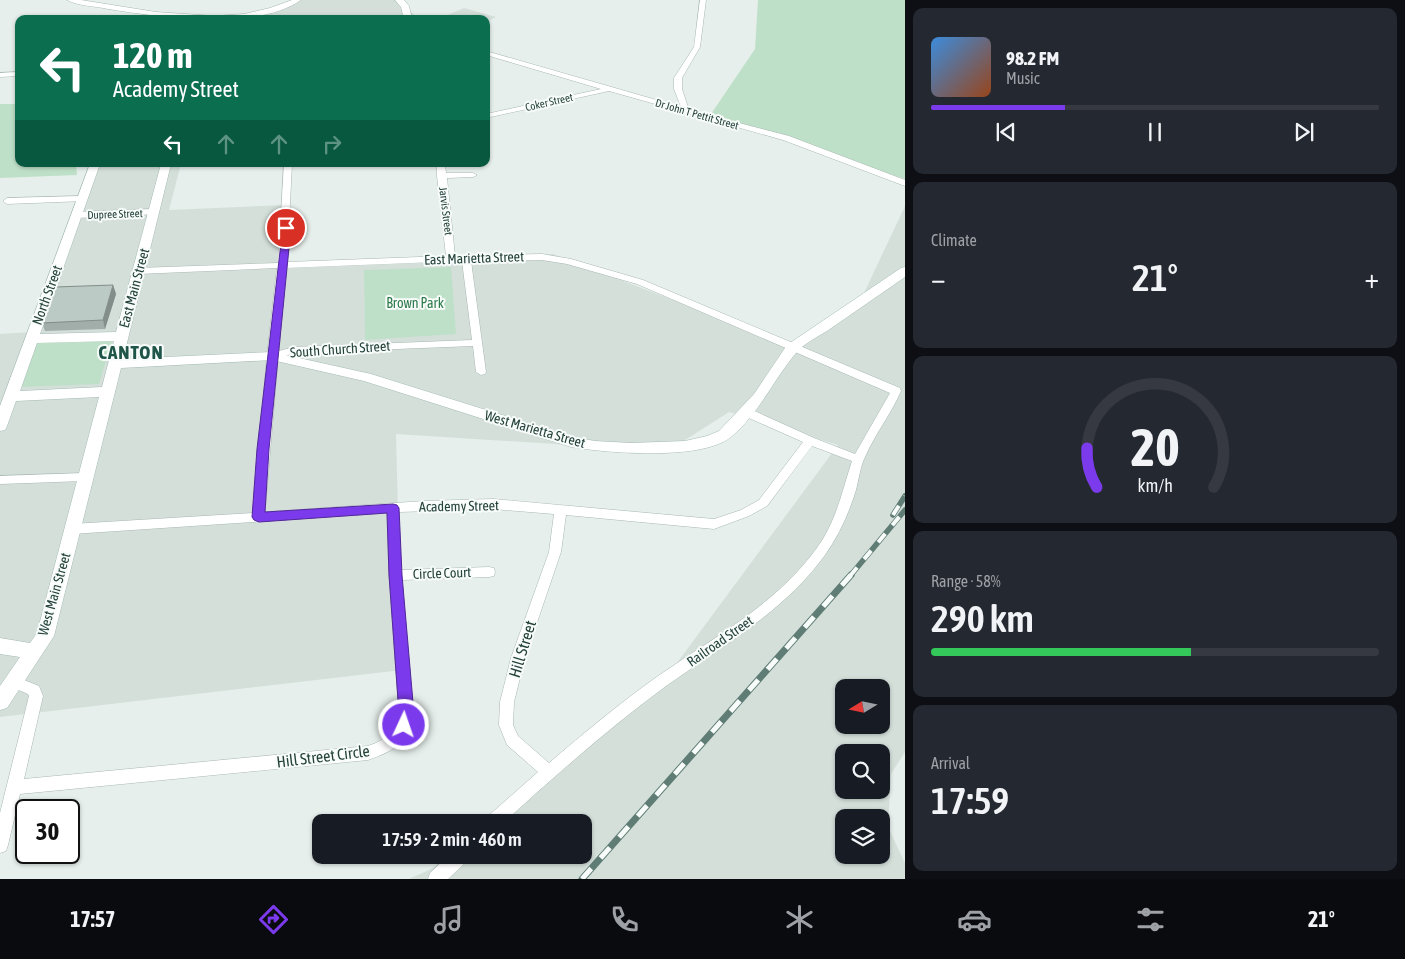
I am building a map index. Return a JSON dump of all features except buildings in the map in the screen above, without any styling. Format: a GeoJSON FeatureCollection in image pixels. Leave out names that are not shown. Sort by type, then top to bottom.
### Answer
{"type":"FeatureCollection","features":[{"type":"Feature","properties":{"kind":"main road"},"geometry":{"type":"LineString","coordinates":[[399,0],[405,6],[407,15]]}},
{"type":"Feature","properties":{"kind":"main road","name":"North Street"},"geometry":{"type":"LineString","coordinates":[[0,426],[94,167]]}},
{"type":"Feature","properties":{"kind":"main road","name":"East Main Street"},"geometry":{"type":"LineString","coordinates":[[72,529],[165,167]]}},
{"type":"Feature","properties":{"kind":"main road","name":"West Marietta Street"},"geometry":{"type":"LineString","coordinates":[[272,356],[366,377],[571,442],[594,446],[631,448],[685,446],[710,441],[724,435],[759,397],[792,348],[905,272]]}},
{"type":"Feature","properties":{"kind":"main road"},"geometry":{"type":"LineString","coordinates":[[31,339],[122,336]]}},
{"type":"Feature","properties":{"kind":"main road","name":"South Church Street"},"geometry":{"type":"LineString","coordinates":[[114,364],[272,356]]}},
{"type":"Feature","properties":{"kind":"main road"},"geometry":{"type":"LineString","coordinates":[[10,396],[107,392]]}},
{"type":"Feature","properties":{"kind":"main road","name":"West Main Street"},"geometry":{"type":"LineString","coordinates":[[0,702],[44,636],[50,620],[72,529]]}},
{"type":"Feature","properties":{"kind":"main road"},"geometry":{"type":"LineString","coordinates":[[0,646],[35,652]]}},
{"type":"Feature","properties":{"kind":"street"},"geometry":{"type":"LineString","coordinates":[[70,0],[146,13],[176,15]]}},
{"type":"Feature","properties":{"kind":"street"},"geometry":{"type":"LineString","coordinates":[[248,15],[268,12],[298,0]]}},
{"type":"Feature","properties":{"kind":"street"},"geometry":{"type":"LineString","coordinates":[[686,111],[678,89],[678,78],[697,47],[702,0]]}},
{"type":"Feature","properties":{"kind":"street","name":"Dr John T Pettit Street"},"geometry":{"type":"LineString","coordinates":[[490,54],[786,138],[905,183]]}},
{"type":"Feature","properties":{"kind":"street"},"geometry":{"type":"LineString","coordinates":[[0,75],[15,74]]}},
{"type":"Feature","properties":{"kind":"street","name":"Coker Street"},"geometry":{"type":"LineString","coordinates":[[490,115],[611,88]]}},
{"type":"Feature","properties":{"kind":"street"},"geometry":{"type":"LineString","coordinates":[[259,517],[272,356],[284,266],[288,167]]}},
{"type":"Feature","properties":{"kind":"street","name":"Jarvis Street"},"geometry":{"type":"LineString","coordinates":[[441,167],[452,258]]}},
{"type":"Feature","properties":{"kind":"street"},"geometry":{"type":"LineString","coordinates":[[441,176],[473,175]]}},
{"type":"Feature","properties":{"kind":"street"},"geometry":{"type":"LineString","coordinates":[[7,201],[82,199]]}},
{"type":"Feature","properties":{"kind":"street","name":"Dupree Street"},"geometry":{"type":"LineString","coordinates":[[76,215],[155,212]]}},
{"type":"Feature","properties":{"kind":"street","name":"East Marietta Street"},"geometry":{"type":"LineString","coordinates":[[138,271],[452,258],[542,257],[580,264],[640,282],[792,348]]}},
{"type":"Feature","properties":{"kind":"street"},"geometry":{"type":"LineString","coordinates":[[466,258],[481,372]]}},
{"type":"Feature","properties":{"kind":"street","name":"South Church Street"},"geometry":{"type":"LineString","coordinates":[[272,356],[294,350],[477,343]]}},
{"type":"Feature","properties":{"kind":"street","name":"Railroad Street"},"geometry":{"type":"LineString","coordinates":[[502,814],[610,720],[662,681],[744,625],[800,577],[821,551],[836,527],[847,500],[858,459],[888,413],[896,391],[792,348]]}},
{"type":"Feature","properties":{"kind":"street"},"geometry":{"type":"LineString","coordinates":[[746,412],[810,442],[858,459]]}},
{"type":"Feature","properties":{"kind":"street","name":"Academy Street"},"geometry":{"type":"LineString","coordinates":[[72,529],[393,508],[493,504],[714,524],[728,520],[763,503],[810,442]]}},
{"type":"Feature","properties":{"kind":"street"},"geometry":{"type":"LineString","coordinates":[[0,480],[84,478]]}},
{"type":"Feature","properties":{"kind":"street","name":"Hill Street Circle"},"geometry":{"type":"LineString","coordinates":[[14,786],[160,774],[368,753],[387,746],[400,735],[406,714],[395,575],[393,508]]}},
{"type":"Feature","properties":{"kind":"street","name":"Hill Street"},"geometry":{"type":"LineString","coordinates":[[549,773],[512,740],[506,725],[507,702],[518,658],[555,552],[561,510]]}},
{"type":"Feature","properties":{"kind":"street","name":"Circle Court"},"geometry":{"type":"LineString","coordinates":[[395,575],[489,572]]}},
{"type":"Feature","properties":{"kind":"street"},"geometry":{"type":"LineString","coordinates":[[0,845],[36,696],[34,690],[14,682]]}},
{"type":"Feature","properties":{"kind":"street"},"geometry":{"type":"LineString","coordinates":[[436,879],[451,864]]}},
{"type":"Feature","properties":{"kind":"shaded area"},"geometry":{"type":"Polygon","coordinates":[[[292,0],[398,0],[415,15],[257,15],[292,0]]]}},
{"type":"Feature","properties":{"kind":"shaded area"},"geometry":{"type":"Polygon","coordinates":[[[464,8],[489,15],[447,15],[464,8]]]}},
{"type":"Feature","properties":{"kind":"shaded area"},"geometry":{"type":"Polygon","coordinates":[[[89,167],[180,167],[169,210],[284,205],[279,265],[553,254],[793,346],[864,293],[905,206],[905,752],[891,774],[890,792],[890,744],[835,744],[835,799],[890,799],[889,809],[835,809],[835,864],[890,864],[890,831],[905,863],[905,879],[409,879],[438,864],[592,864],[592,814],[501,814],[654,694],[838,445],[729,412],[668,451],[396,434],[402,670],[0,717],[0,334],[32,332],[72,225],[89,167]]]}},
{"type":"Feature","properties":{"kind":"green space"},"geometry":{"type":"Polygon","coordinates":[[[758,0],[905,0],[905,179],[709,117],[755,49],[758,0]]]}},
{"type":"Feature","properties":{"kind":"green space"},"geometry":{"type":"Polygon","coordinates":[[[0,104],[15,104],[15,167],[76,167],[77,175],[0,178],[0,104]]]}},
{"type":"Feature","properties":{"kind":"green space","name":"Brown Park"},"geometry":{"type":"Polygon","coordinates":[[[451,267],[456,334],[365,340],[364,270],[451,267]]]}},
{"type":"Feature","properties":{"kind":"green space"},"geometry":{"type":"Polygon","coordinates":[[[112,340],[99,384],[20,387],[36,343],[112,340]]]}},
{"type":"Feature","properties":{"kind":"railway"},"geometry":{"type":"LineString","coordinates":[[893,515],[905,496]]}},
{"type":"Feature","properties":{"kind":"railway"},"geometry":{"type":"LineString","coordinates":[[850,576],[905,510]]}},
{"type":"Feature","properties":{"kind":"railway"},"geometry":{"type":"LineString","coordinates":[[582,879],[851,575]]}},
{"type":"Feature","properties":{"kind":"district","name":"CANTON"},"geometry":{"type":"Point","coordinates":[131,352]}},
{"type":"Feature","properties":{"kind":"route"},"geometry":{"type":"LineString","coordinates":[[286,228],[284,266],[272,356],[263,449],[259,517],[393,508],[395,575],[406,714],[404,725]]}}]}
